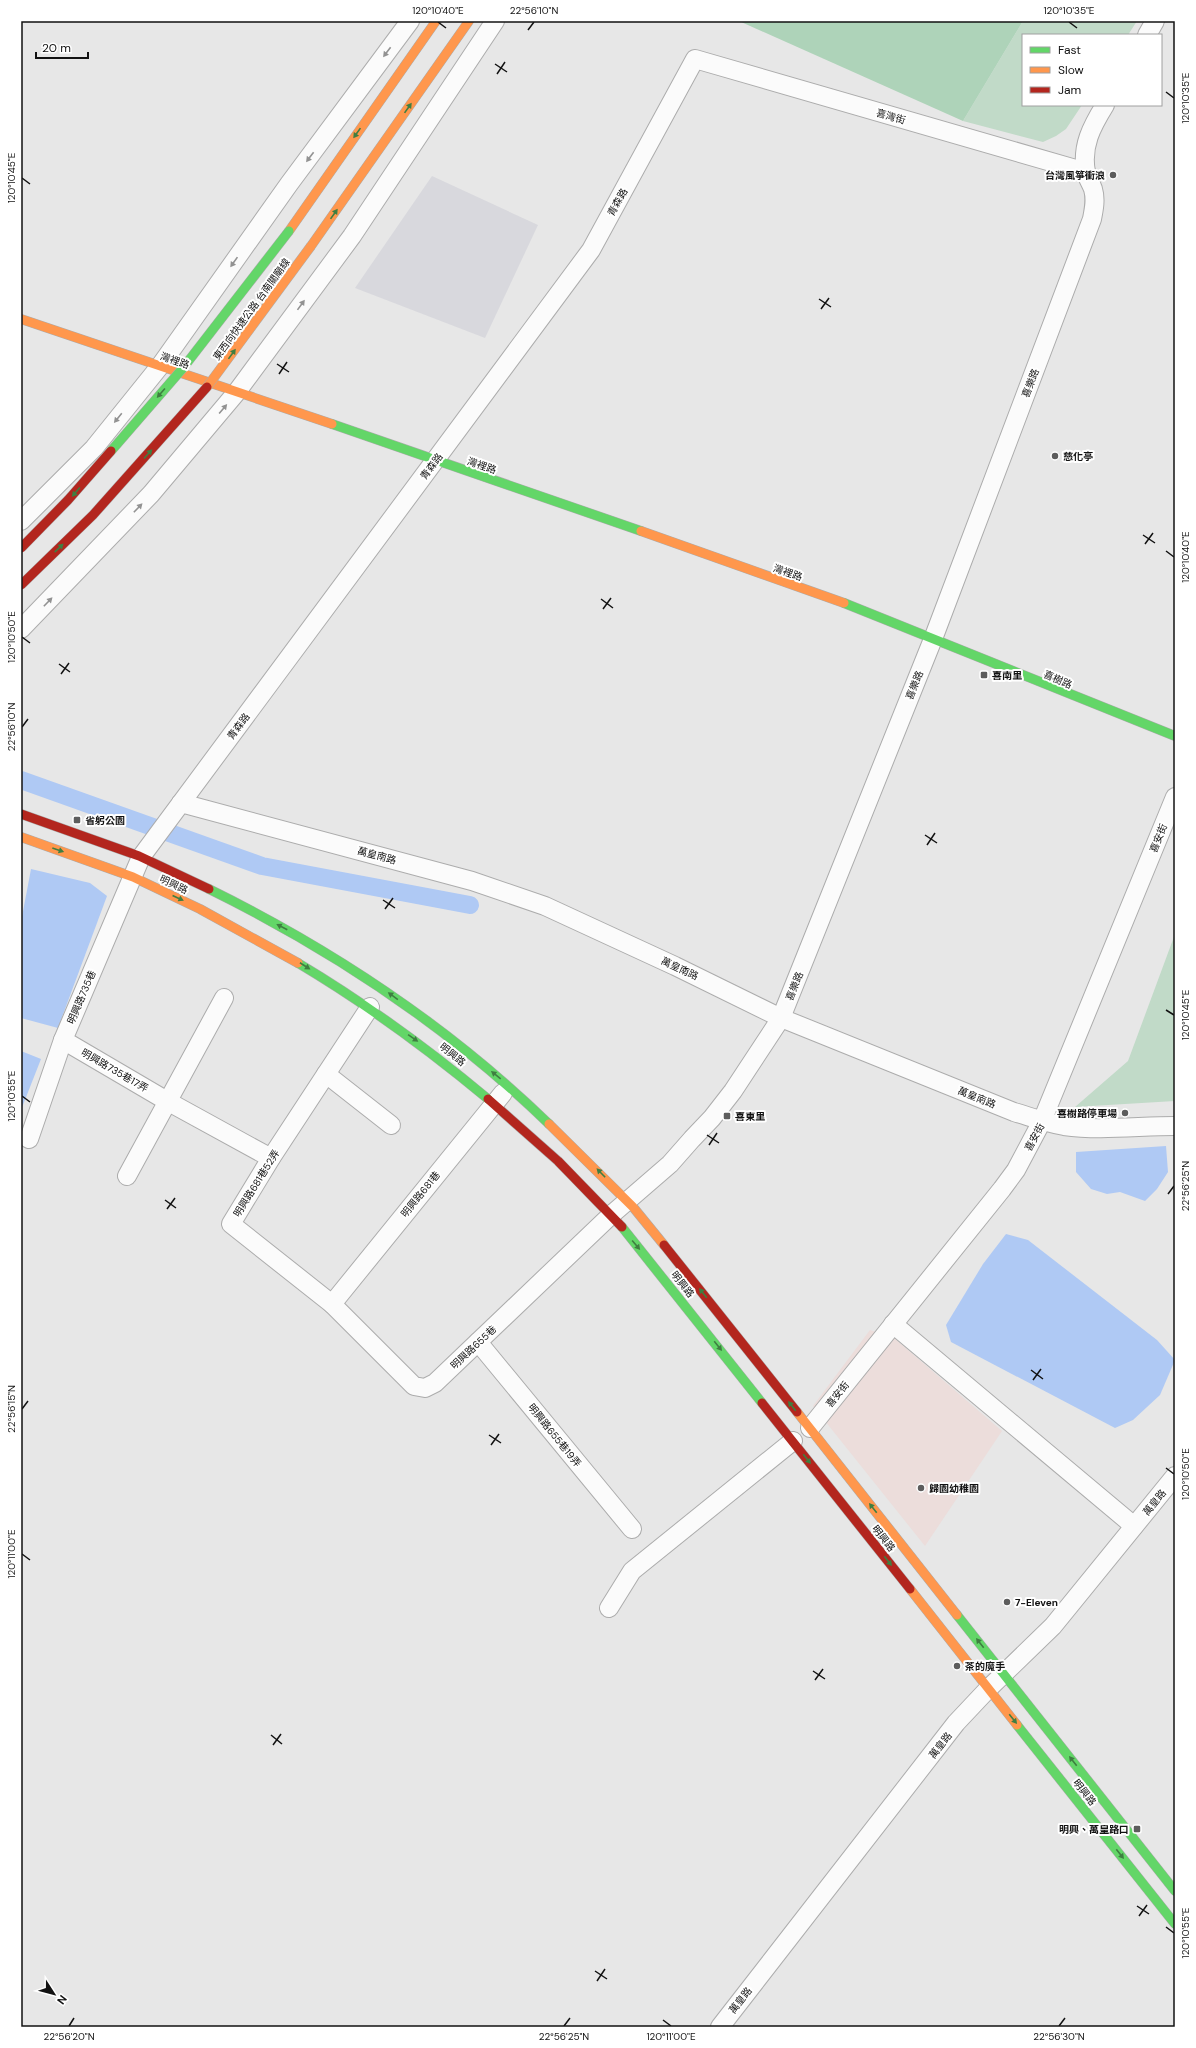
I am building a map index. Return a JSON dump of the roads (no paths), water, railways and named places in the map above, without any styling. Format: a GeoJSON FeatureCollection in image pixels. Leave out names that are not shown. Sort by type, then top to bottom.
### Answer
{"type":"FeatureCollection","features":[{"type":"Feature","properties":{"kind":"main road","name":"東西向快速公路 台南關廟線"},"geometry":{"type":"LineString","coordinates":[[21,548],[68,500],[183,368],[289,231],[436,21]]}},
{"type":"Feature","properties":{"kind":"main road","name":"東西向快速公路 台南關廟線"},"geometry":{"type":"LineString","coordinates":[[21,585],[93,515],[203,393],[311,246],[469,21]]}},
{"type":"Feature","properties":{"kind":"main road","name":"灣裡路"},"geometry":{"type":"LineString","coordinates":[[21,319],[845,604],[933,639]]}},
{"type":"Feature","properties":{"kind":"main road","name":"喜樹路"},"geometry":{"type":"LineString","coordinates":[[933,639],[1113,714],[1175,736]]}},
{"type":"Feature","properties":{"kind":"main road","name":"明興路"},"geometry":{"type":"LineString","coordinates":[[21,814],[141,856],[228,898],[309,942],[384,989],[447,1035],[509,1085],[572,1144],[628,1201],[810,1428],[1175,1891]]}},
{"type":"Feature","properties":{"kind":"main road","name":"明興路"},"geometry":{"type":"LineString","coordinates":[[21,837],[132,876],[224,920],[299,962],[370,1007],[437,1054],[495,1102],[560,1162],[611,1215],[682,1301],[1175,1924]]}},
{"type":"Feature","properties":{"kind":"street"},"geometry":{"type":"LineString","coordinates":[[21,521],[94,448],[160,366],[289,184],[410,21]]}},
{"type":"Feature","properties":{"kind":"street"},"geometry":{"type":"LineString","coordinates":[[21,630],[151,494],[236,393],[352,236],[495,21]]}},
{"type":"Feature","properties":{"kind":"street"},"geometry":{"type":"LineString","coordinates":[[1148,34],[1155,21]]}},
{"type":"Feature","properties":{"kind":"street","name":"喜灣街"},"geometry":{"type":"LineString","coordinates":[[696,59],[1086,172]]}},
{"type":"Feature","properties":{"kind":"street","name":"青森路"},"geometry":{"type":"LineString","coordinates":[[141,856],[591,250],[696,59]]}},
{"type":"Feature","properties":{"kind":"street","name":"喜樂路"},"geometry":{"type":"LineString","coordinates":[[611,1215],[670,1164],[712,1118],[781,1018],[933,639],[1092,219],[1095,203],[1093,189],[1086,172],[1084,151],[1090,129],[1104,106]]}},
{"type":"Feature","properties":{"kind":"street","name":"喜安街"},"geometry":{"type":"LineString","coordinates":[[810,1428],[1016,1170],[1042,1121],[1175,797]]}},
{"type":"Feature","properties":{"kind":"street","name":"萬皇南路"},"geometry":{"type":"LineString","coordinates":[[181,803],[472,881],[545,906],[675,966],[781,1018],[1014,1112],[1042,1121],[1084,1128],[1175,1126]]}},
{"type":"Feature","properties":{"kind":"street","name":"明興路735巷"},"geometry":{"type":"LineString","coordinates":[[29,1139],[63,1040],[141,856]]}},
{"type":"Feature","properties":{"kind":"street"},"geometry":{"type":"LineString","coordinates":[[127,1176],[224,998]]}},
{"type":"Feature","properties":{"kind":"street","name":"明興路681巷52弄"},"geometry":{"type":"LineString","coordinates":[[332,1304],[231,1224],[271,1158],[370,1007]]}},
{"type":"Feature","properties":{"kind":"street","name":"明興路735巷17弄"},"geometry":{"type":"LineString","coordinates":[[63,1040],[167,1101],[271,1158]]}},
{"type":"Feature","properties":{"kind":"street"},"geometry":{"type":"LineString","coordinates":[[326,1074],[391,1125]]}},
{"type":"Feature","properties":{"kind":"street","name":"明興路681巷"},"geometry":{"type":"LineString","coordinates":[[332,1304],[509,1085]]}},
{"type":"Feature","properties":{"kind":"street","name":"明興路655巷"},"geometry":{"type":"LineString","coordinates":[[332,1304],[414,1386],[425,1388],[435,1383],[611,1215]]}},
{"type":"Feature","properties":{"kind":"street"},"geometry":{"type":"LineString","coordinates":[[893,1324],[1134,1526]]}},
{"type":"Feature","properties":{"kind":"street","name":"明興路655巷19弄"},"geometry":{"type":"LineString","coordinates":[[478,1342],[632,1529]]}},
{"type":"Feature","properties":{"kind":"street"},"geometry":{"type":"LineString","coordinates":[[609,1608],[632,1571],[793,1441]]}},
{"type":"Feature","properties":{"kind":"street","name":"萬皇路"},"geometry":{"type":"LineString","coordinates":[[720,2027],[956,1723],[1004,1673],[1053,1626],[1175,1476]]}},
{"type":"Feature","properties":{"kind":"water"},"geometry":{"type":"Polygon","coordinates":[[[31,869],[90,883],[107,896],[58,1028],[21,1018],[21,922],[31,869]]]}},
{"type":"Feature","properties":{"kind":"water"},"geometry":{"type":"Polygon","coordinates":[[[21,1051],[41,1059],[21,1110],[21,1051]]]}},
{"type":"Feature","properties":{"kind":"water"},"geometry":{"type":"Polygon","coordinates":[[[1166,1146],[1168,1172],[1157,1189],[1145,1201],[1120,1192],[1107,1194],[1091,1189],[1076,1172],[1076,1152],[1166,1146]]]}},
{"type":"Feature","properties":{"kind":"water"},"geometry":{"type":"Polygon","coordinates":[[[1006,1234],[1028,1240],[1157,1340],[1175,1360],[1160,1395],[1133,1420],[1115,1428],[951,1342],[946,1325],[983,1264],[1006,1234]]]}},
{"type":"Feature","properties":{"kind":"waterway"},"geometry":{"type":"LineString","coordinates":[[21,780],[262,866],[470,905]]}},
{"type":"Feature","properties":{"kind":"place","name":"台灣風箏衝浪"},"geometry":{"type":"Point","coordinates":[1113,175]}},
{"type":"Feature","properties":{"kind":"place","name":"慈化亭"},"geometry":{"type":"Point","coordinates":[1055,456]}},
{"type":"Feature","properties":{"kind":"place","name":"喜南里"},"geometry":{"type":"Point","coordinates":[984,675]}},
{"type":"Feature","properties":{"kind":"place","name":"省躬公園"},"geometry":{"type":"Point","coordinates":[77,820]}},
{"type":"Feature","properties":{"kind":"place","name":"喜樹路停車場"},"geometry":{"type":"Point","coordinates":[1125,1113]}},
{"type":"Feature","properties":{"kind":"place","name":"喜東里"},"geometry":{"type":"Point","coordinates":[727,1116]}},
{"type":"Feature","properties":{"kind":"place","name":"歸園幼稚園"},"geometry":{"type":"Point","coordinates":[921,1488]}},
{"type":"Feature","properties":{"kind":"place","name":"7-Eleven"},"geometry":{"type":"Point","coordinates":[1007,1602]}},
{"type":"Feature","properties":{"kind":"place","name":"茶的魔手"},"geometry":{"type":"Point","coordinates":[957,1666]}},
{"type":"Feature","properties":{"kind":"place","name":"明興、萬皇路口"},"geometry":{"type":"Point","coordinates":[1137,1829]}}]}
